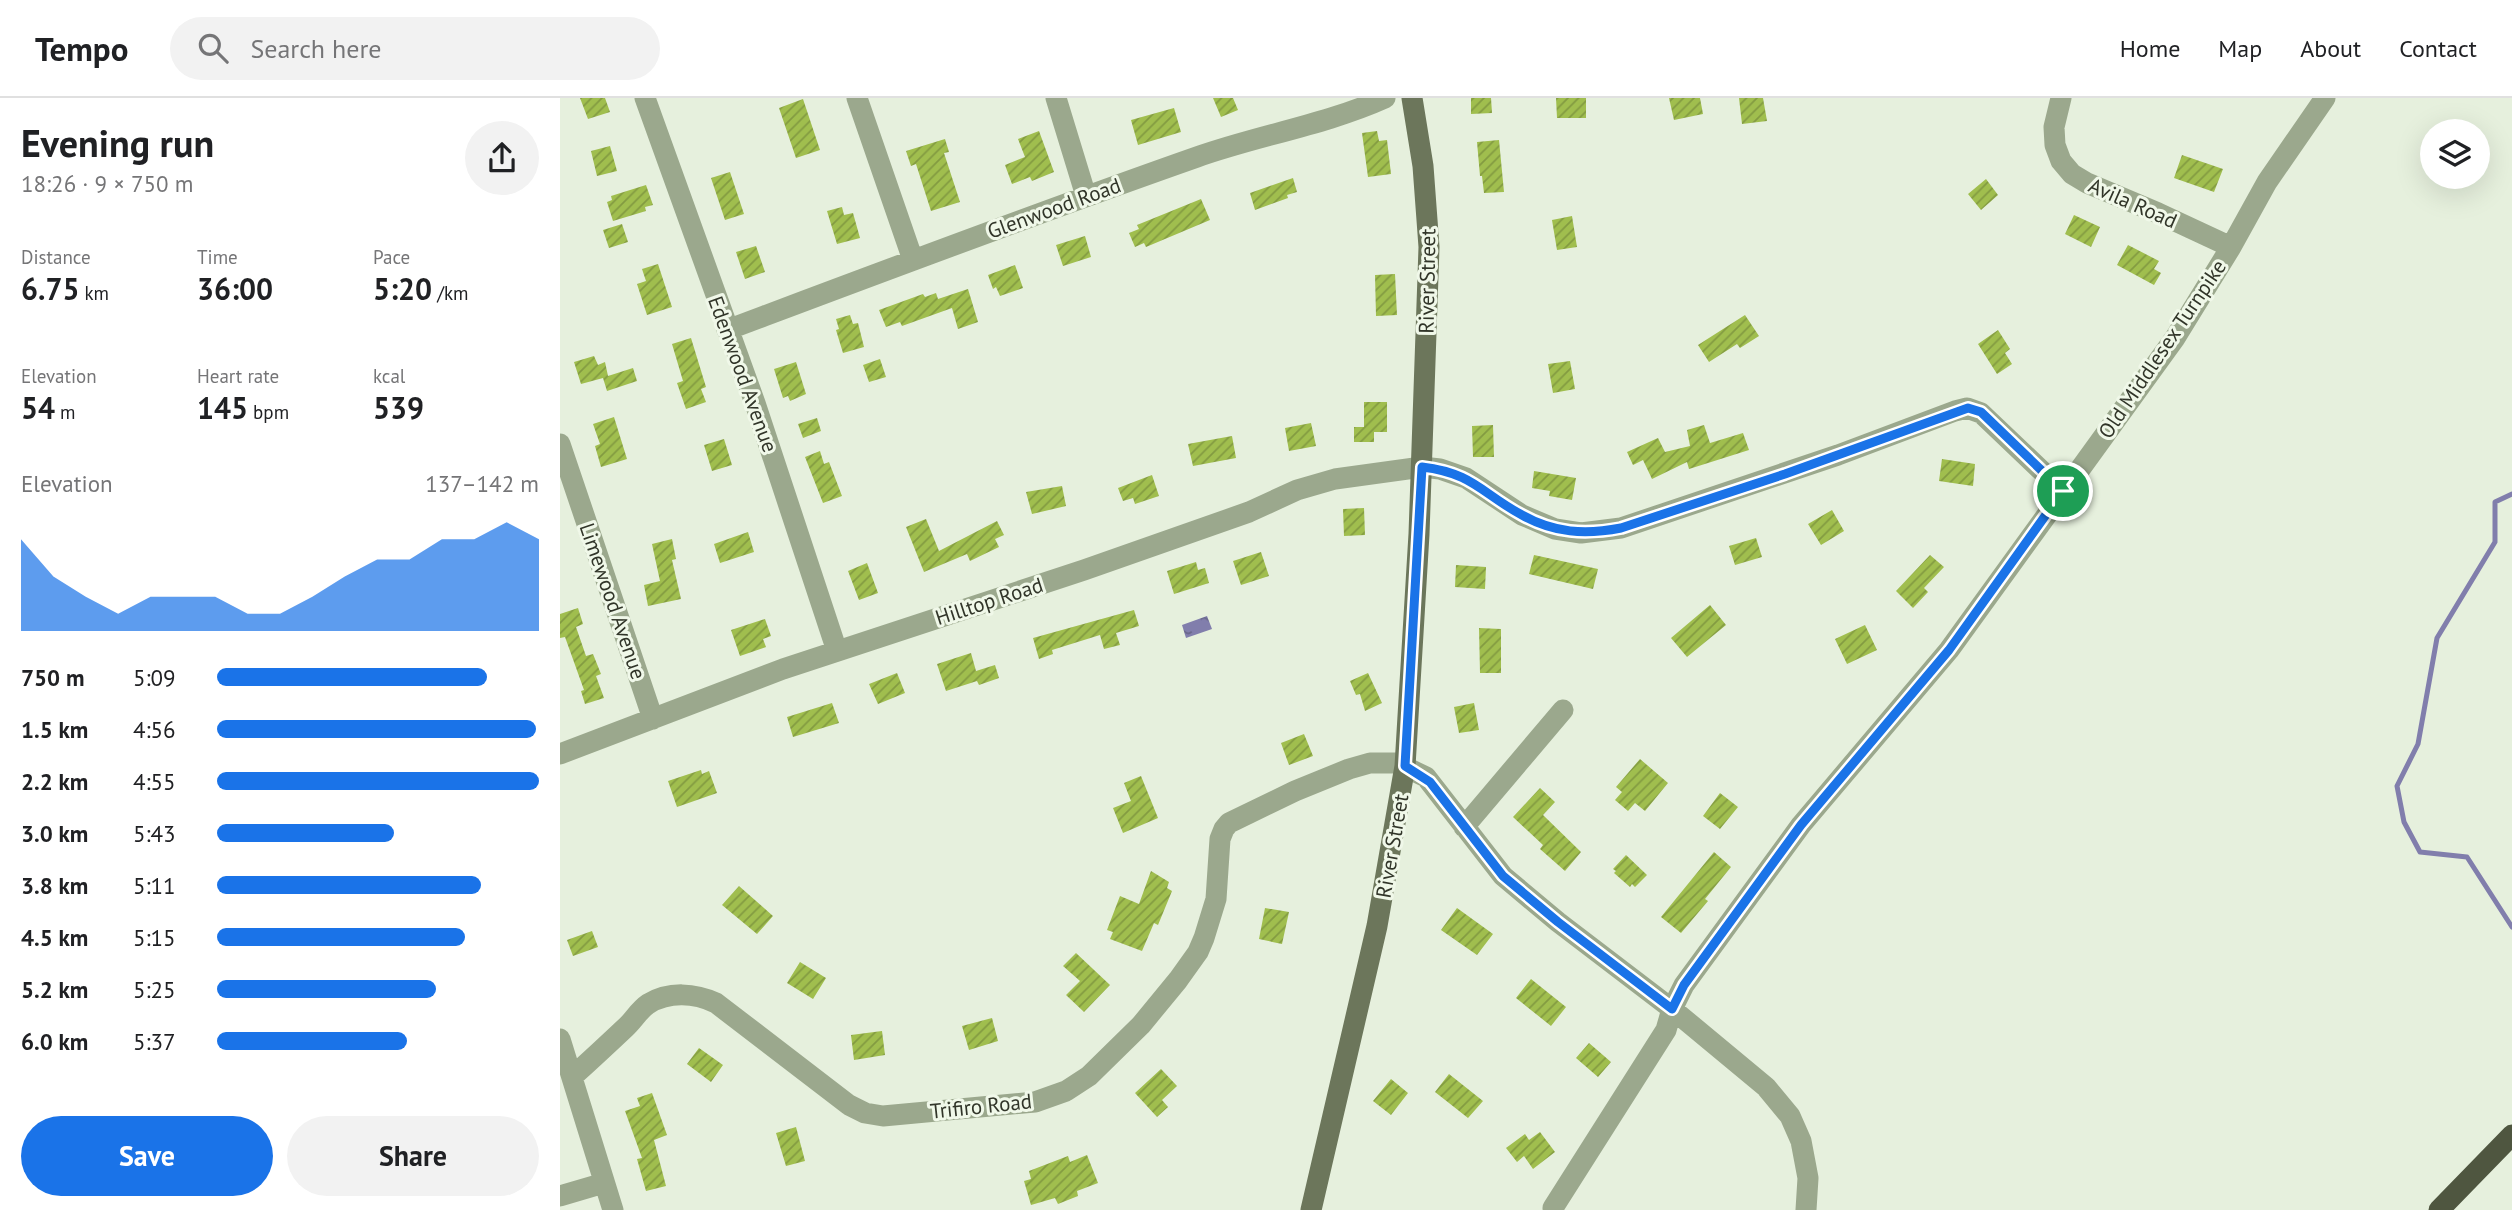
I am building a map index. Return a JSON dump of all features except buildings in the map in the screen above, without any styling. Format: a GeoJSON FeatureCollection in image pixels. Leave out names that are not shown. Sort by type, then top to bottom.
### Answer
{"type":"FeatureCollection","features":[{"type":"Feature","properties":{"kind":"highway"},"geometry":{"type":"LineString","coordinates":[[2439,1210],[2512,1136]]}},
{"type":"Feature","properties":{"kind":"main road","name":"River Street"},"geometry":{"type":"LineString","coordinates":[[1311,1210],[1377,926],[1405,766],[1422,467],[1429,247],[1424,177],[1412,98]]}},
{"type":"Feature","properties":{"kind":"street","name":"Edenwood Avenue"},"geometry":{"type":"LineString","coordinates":[[645,98],[755,403],[837,651]]}},
{"type":"Feature","properties":{"kind":"street"},"geometry":{"type":"LineString","coordinates":[[857,98],[914,260]]}},
{"type":"Feature","properties":{"kind":"street"},"geometry":{"type":"LineString","coordinates":[[1056,98],[1086,196]]}},
{"type":"Feature","properties":{"kind":"street","name":"Glenwood Road"},"geometry":{"type":"LineString","coordinates":[[727,330],[1222,148],[1318,122],[1385,98]]}},
{"type":"Feature","properties":{"kind":"street","name":"Avila Road"},"geometry":{"type":"LineString","coordinates":[[2061,98],[2054,127],[2055,145],[2061,161],[2072,174],[2231,247]]}},
{"type":"Feature","properties":{"kind":"street","name":"Old Middlesex Turnpike"},"geometry":{"type":"LineString","coordinates":[[1553,1208],[1666,1030],[1672,1009],[1684,985],[1801,825],[1949,650],[2175,338],[2267,182],[2325,98]]}},
{"type":"Feature","properties":{"kind":"street"},"geometry":{"type":"LineString","coordinates":[[1422,467],[1447,470],[1466,478],[1522,515],[1548,526],[1567,532],[1596,533],[1662,514],[1863,447],[1955,411],[1972,408],[1981,412],[2063,491]]}},
{"type":"Feature","properties":{"kind":"street","name":"Limewood Avenue"},"geometry":{"type":"LineString","coordinates":[[560,444],[653,719]]}},
{"type":"Feature","properties":{"kind":"street","name":"Hilltop Road"},"geometry":{"type":"LineString","coordinates":[[560,754],[783,669],[1084,570],[1249,512],[1317,484],[1422,467]]}},
{"type":"Feature","properties":{"kind":"street"},"geometry":{"type":"LineString","coordinates":[[1464,827],[1563,710]]}},
{"type":"Feature","properties":{"kind":"street","name":"Trifiro Road"},"geometry":{"type":"LineString","coordinates":[[573,1076],[631,1023],[647,1004],[668,996],[684,995],[701,996],[716,1003],[849,1105],[865,1113],[883,1115],[1013,1105],[1049,1098],[1079,1083],[1099,1067],[1178,981],[1198,952],[1216,899],[1220,839],[1229,823],[1349,769],[1379,762],[1405,766]]}},
{"type":"Feature","properties":{"kind":"street"},"geometry":{"type":"LineString","coordinates":[[1405,766],[1430,782],[1503,876],[1766,1087],[1790,1116],[1801,1141],[1806,1159],[1809,1198],[1806,1210]]}},
{"type":"Feature","properties":{"kind":"street"},"geometry":{"type":"LineString","coordinates":[[560,1039],[613,1210]]}},
{"type":"Feature","properties":{"kind":"street"},"geometry":{"type":"LineString","coordinates":[[560,1196],[604,1183]]}},
{"type":"Feature","properties":{"kind":"water"},"geometry":{"type":"Polygon","coordinates":[[[1207,616],[1212,629],[1186,638],[1182,625],[1207,616]]]}},
{"type":"Feature","properties":{"kind":"waterway"},"geometry":{"type":"LineString","coordinates":[[2512,494],[2495,502],[2495,542],[2437,638],[2418,744],[2397,786],[2404,822],[2420,852],[2467,857],[2512,927]]}},
{"type":"Feature","properties":{"kind":"route"},"geometry":{"type":"LineString","coordinates":[[1972,408],[1981,412],[2013,446],[2063,491],[1949,650],[1801,825],[1684,985],[1672,1009],[1594,951],[1503,876],[1426,777],[1405,766],[1422,467],[1447,470],[1466,478],[1540,524],[1567,532],[1596,533],[1621,528],[1785,474],[1955,411],[1972,408]]}}]}
